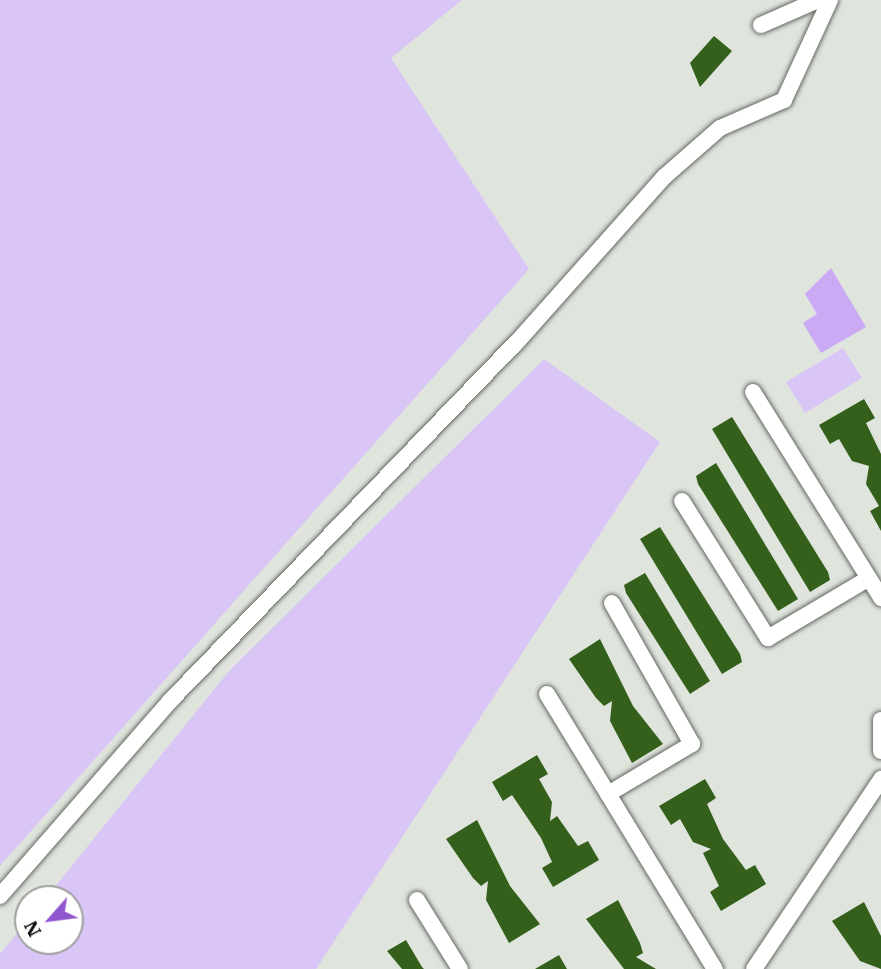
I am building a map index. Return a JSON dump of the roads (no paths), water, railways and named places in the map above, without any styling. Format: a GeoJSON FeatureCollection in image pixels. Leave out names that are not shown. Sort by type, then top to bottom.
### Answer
{"type":"FeatureCollection","features":[{"type":"Feature","properties":{"kind":"street"},"geometry":{"type":"LineString","coordinates":[[761,25],[818,0]]}},
{"type":"Feature","properties":{"kind":"street"},"geometry":{"type":"LineString","coordinates":[[0,896],[170,701],[517,342],[664,177],[720,128],[783,100],[830,0]]}},
{"type":"Feature","properties":{"kind":"street"},"geometry":{"type":"LineString","coordinates":[[753,392],[881,598]]}},
{"type":"Feature","properties":{"kind":"street"},"geometry":{"type":"LineString","coordinates":[[682,501],[768,638],[869,578]]}},
{"type":"Feature","properties":{"kind":"street"},"geometry":{"type":"LineString","coordinates":[[608,794],[690,746],[612,603]]}},
{"type":"Feature","properties":{"kind":"street"},"geometry":{"type":"LineString","coordinates":[[547,694],[715,969]]}},
{"type":"Feature","properties":{"kind":"street"},"geometry":{"type":"LineString","coordinates":[[881,720],[881,751]]}},
{"type":"Feature","properties":{"kind":"street"},"geometry":{"type":"LineString","coordinates":[[754,969],[881,779]]}},
{"type":"Feature","properties":{"kind":"street"},"geometry":{"type":"LineString","coordinates":[[417,900],[460,969]]}}]}
